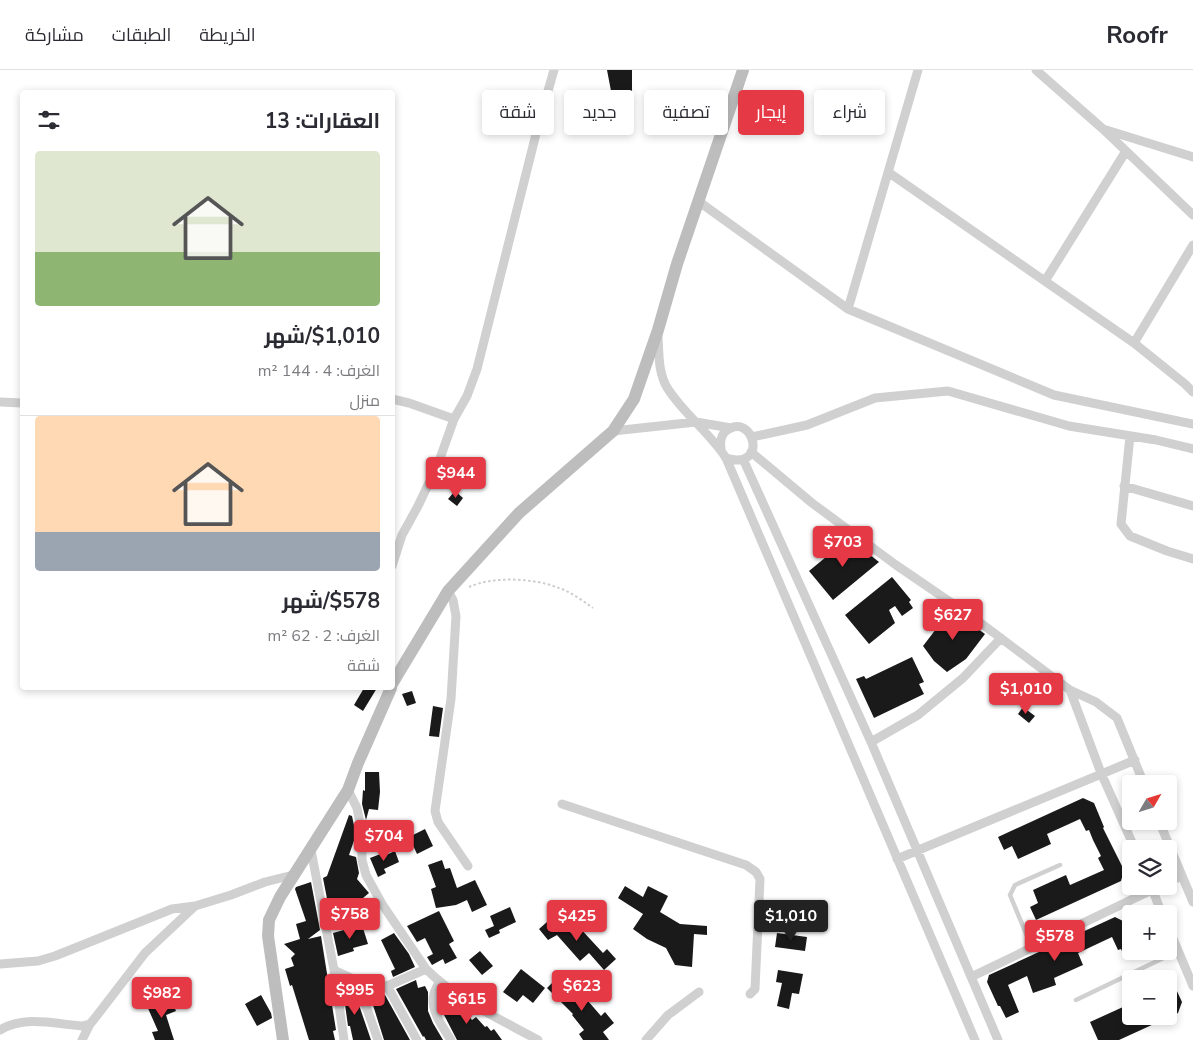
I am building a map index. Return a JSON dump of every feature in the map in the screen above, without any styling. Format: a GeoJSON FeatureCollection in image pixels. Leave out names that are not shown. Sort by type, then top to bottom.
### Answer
{"type":"FeatureCollection","features":[{"type":"Feature","properties":{"kind":"street"},"geometry":{"type":"LineString","coordinates":[[395,557],[402,535],[438,464],[454,418],[467,396],[477,369],[539,122],[554,70]]}},
{"type":"Feature","properties":{"kind":"street"},"geometry":{"type":"LineString","coordinates":[[395,681],[450,594],[519,513],[613,431],[634,399],[658,330],[677,264],[743,70]]}},
{"type":"Feature","properties":{"kind":"street"},"geometry":{"type":"LineString","coordinates":[[848,308],[918,70]]}},
{"type":"Feature","properties":{"kind":"street"},"geometry":{"type":"LineString","coordinates":[[1036,70],[1103,129],[1193,214]]}},
{"type":"Feature","properties":{"kind":"street"},"geometry":{"type":"LineString","coordinates":[[1103,129],[1193,157]]}},
{"type":"Feature","properties":{"kind":"street"},"geometry":{"type":"LineString","coordinates":[[1045,281],[1126,151]]}},
{"type":"Feature","properties":{"kind":"street"},"geometry":{"type":"LineString","coordinates":[[888,172],[1134,343],[1193,392]]}},
{"type":"Feature","properties":{"kind":"street"},"geometry":{"type":"LineString","coordinates":[[698,201],[848,308],[1054,395],[1193,424]]}},
{"type":"Feature","properties":{"kind":"street"},"geometry":{"type":"LineString","coordinates":[[1134,343],[1193,245]]}},
{"type":"Feature","properties":{"kind":"street"},"geometry":{"type":"LineString","coordinates":[[658,330],[660,366],[667,388],[721,448],[726,458],[975,1040]]}},
{"type":"Feature","properties":{"kind":"street"},"geometry":{"type":"LineString","coordinates":[[752,437],[807,424],[875,398],[948,391],[1069,426],[1156,440],[1193,449]]}},
{"type":"Feature","properties":{"kind":"street"},"geometry":{"type":"LineString","coordinates":[[395,400],[454,418]]}},
{"type":"Feature","properties":{"kind":"street"},"geometry":{"type":"LineString","coordinates":[[0,402],[20,403]]}},
{"type":"Feature","properties":{"kind":"street"},"geometry":{"type":"LineString","coordinates":[[613,431],[696,422],[731,428],[741,427],[750,433],[754,442],[751,452],[743,459],[726,458]]}},
{"type":"Feature","properties":{"kind":"street"},"geometry":{"type":"LineString","coordinates":[[721,448],[723,434],[731,428]]}},
{"type":"Feature","properties":{"kind":"street"},"geometry":{"type":"LineString","coordinates":[[1130,436],[1121,524],[1130,536],[1193,559]]}},
{"type":"Feature","properties":{"kind":"street"},"geometry":{"type":"LineString","coordinates":[[751,452],[820,509],[896,565],[1001,638],[1070,690],[1096,702],[1117,718],[1140,775]]}},
{"type":"Feature","properties":{"kind":"street"},"geometry":{"type":"LineString","coordinates":[[743,459],[871,742],[998,1040]]}},
{"type":"Feature","properties":{"kind":"street"},"geometry":{"type":"LineString","coordinates":[[1124,486],[1193,506]]}},
{"type":"Feature","properties":{"kind":"street"},"geometry":{"type":"LineString","coordinates":[[450,594],[456,616],[451,699],[435,811],[438,822],[468,866]]}},
{"type":"Feature","properties":{"kind":"street"},"geometry":{"type":"LineString","coordinates":[[871,742],[918,714],[963,678],[1001,638]]}},
{"type":"Feature","properties":{"kind":"street"},"geometry":{"type":"LineString","coordinates":[[283,1040],[268,936],[268,927],[273,910],[348,790],[390,690]]}},
{"type":"Feature","properties":{"kind":"street"},"geometry":{"type":"LineString","coordinates":[[1070,690],[1101,773],[1130,840]]}},
{"type":"Feature","properties":{"kind":"street"},"geometry":{"type":"LineString","coordinates":[[897,858],[1134,760]]}},
{"type":"Feature","properties":{"kind":"street"},"geometry":{"type":"LineString","coordinates":[[348,790],[357,808],[362,834],[362,860],[366,875],[382,904],[426,969],[439,982],[486,1012],[538,1040]]}},
{"type":"Feature","properties":{"kind":"street"},"geometry":{"type":"LineString","coordinates":[[562,804],[746,865],[756,872],[760,879],[755,989],[750,994]]}},
{"type":"Feature","properties":{"kind":"street"},"geometry":{"type":"LineString","coordinates":[[1163,830],[1193,902]]}},
{"type":"Feature","properties":{"kind":"street"},"geometry":{"type":"LineString","coordinates":[[311,850],[334,970],[344,1040]]}},
{"type":"Feature","properties":{"kind":"street"},"geometry":{"type":"LineString","coordinates":[[0,964],[38,961],[55,956],[172,909],[195,906],[265,882],[294,875]]}},
{"type":"Feature","properties":{"kind":"street"},"geometry":{"type":"LineString","coordinates":[[1177,878],[1181,876]]}},
{"type":"Feature","properties":{"kind":"street"},"geometry":{"type":"LineString","coordinates":[[971,977],[1138,895]]}},
{"type":"Feature","properties":{"kind":"street"},"geometry":{"type":"LineString","coordinates":[[82,1040],[90,1024],[145,953],[195,906]]}},
{"type":"Feature","properties":{"kind":"street"},"geometry":{"type":"LineString","coordinates":[[1178,951],[1193,986]]}},
{"type":"Feature","properties":{"kind":"street"},"geometry":{"type":"LineString","coordinates":[[334,970],[362,983],[387,986],[426,969]]}},
{"type":"Feature","properties":{"kind":"street"},"geometry":{"type":"LineString","coordinates":[[439,982],[432,996],[434,1007],[440,1024],[451,1040]]}},
{"type":"Feature","properties":{"kind":"street"},"geometry":{"type":"LineString","coordinates":[[362,983],[366,1006],[378,1040]]}},
{"type":"Feature","properties":{"kind":"street"},"geometry":{"type":"LineString","coordinates":[[387,986],[418,1040]]}},
{"type":"Feature","properties":{"kind":"street"},"geometry":{"type":"LineString","coordinates":[[646,1040],[668,1015],[699,992]]}},
{"type":"Feature","properties":{"kind":"street"},"geometry":{"type":"LineString","coordinates":[[0,1030],[9,1025],[26,1021],[82,1026],[90,1024]]}},
{"type":"Feature","properties":{"kind":"lane"},"geometry":{"type":"LineString","coordinates":[[1032,948],[1010,895],[1015,885],[1060,865]]}},
{"type":"Feature","properties":{"kind":"lane"},"geometry":{"type":"LineString","coordinates":[[1076,1000],[1178,951]]}},
{"type":"Feature","properties":{"kind":"path"},"geometry":{"type":"LineString","coordinates":[[450,594],[476,584],[500,579],[518,580],[558,587],[593,608]]}},
{"type":"Feature","properties":{"kind":"building"},"geometry":{"type":"Polygon","coordinates":[[[607,70],[632,70],[632,90],[611,90],[607,70]]]}},
{"type":"Feature","properties":{"kind":"building"},"geometry":{"type":"Polygon","coordinates":[[[455,491],[463,498],[457,506],[448,499],[455,491]]]}},
{"type":"Feature","properties":{"kind":"building"},"geometry":{"type":"Polygon","coordinates":[[[849,538],[879,562],[833,600],[809,571],[849,538]]]}},
{"type":"Feature","properties":{"kind":"building"},"geometry":{"type":"Polygon","coordinates":[[[892,577],[911,600],[909,602],[913,608],[902,616],[895,606],[889,610],[895,623],[869,644],[845,615],[892,577]]]}},
{"type":"Feature","properties":{"kind":"building"},"geometry":{"type":"Polygon","coordinates":[[[953,611],[985,634],[966,659],[947,672],[934,661],[923,646],[946,616],[953,611]]]}},
{"type":"Feature","properties":{"kind":"building"},"geometry":{"type":"Polygon","coordinates":[[[912,657],[924,682],[919,684],[924,694],[874,718],[856,679],[864,676],[866,679],[912,657]]]}},
{"type":"Feature","properties":{"kind":"building"},"geometry":{"type":"Polygon","coordinates":[[[363,690],[376,690],[363,711],[354,705],[363,690]]]}},
{"type":"Feature","properties":{"kind":"building"},"geometry":{"type":"Polygon","coordinates":[[[412,691],[416,703],[407,706],[402,694],[412,691]]]}},
{"type":"Feature","properties":{"kind":"building"},"geometry":{"type":"Polygon","coordinates":[[[433,706],[443,708],[439,737],[429,736],[433,706]]]}},
{"type":"Feature","properties":{"kind":"building"},"geometry":{"type":"Polygon","coordinates":[[[1023,707],[1035,716],[1029,723],[1018,714],[1023,707]]]}},
{"type":"Feature","properties":{"kind":"building"},"geometry":{"type":"Polygon","coordinates":[[[365,772],[379,772],[380,792],[378,810],[369,809],[366,820],[362,804],[363,790],[365,791],[365,772]]]}},
{"type":"Feature","properties":{"kind":"building"},"geometry":{"type":"Polygon","coordinates":[[[1083,798],[1094,803],[1103,828],[1122,866],[1121,881],[1036,920],[1030,907],[1038,903],[1033,890],[1066,875],[1070,885],[1104,870],[1098,858],[1101,856],[1089,830],[1086,831],[1080,819],[1047,834],[1051,844],[1018,859],[1012,846],[1004,850],[998,837],[1083,798]]]}},
{"type":"Feature","properties":{"kind":"building"},"geometry":{"type":"Polygon","coordinates":[[[349,815],[352,816],[356,835],[349,855],[356,857],[359,873],[357,879],[369,893],[350,909],[348,906],[343,910],[340,905],[329,909],[323,878],[327,876],[349,815]]]}},
{"type":"Feature","properties":{"kind":"building"},"geometry":{"type":"Polygon","coordinates":[[[425,829],[433,846],[417,854],[409,837],[425,829]]]}},
{"type":"Feature","properties":{"kind":"building"},"geometry":{"type":"Polygon","coordinates":[[[395,851],[399,862],[384,869],[386,873],[378,877],[370,858],[383,853],[384,856],[395,851]]]}},
{"type":"Feature","properties":{"kind":"building"},"geometry":{"type":"Polygon","coordinates":[[[442,860],[445,869],[450,868],[457,888],[475,880],[487,905],[472,912],[467,900],[456,905],[436,908],[431,889],[436,887],[428,865],[442,860]]]}},
{"type":"Feature","properties":{"kind":"building"},"geometry":{"type":"Polygon","coordinates":[[[311,882],[320,930],[308,939],[321,936],[336,1030],[333,1031],[335,1040],[309,1040],[292,985],[290,986],[285,969],[294,966],[291,958],[295,954],[284,944],[300,939],[296,924],[306,921],[295,889],[311,882]]]}},
{"type":"Feature","properties":{"kind":"building"},"geometry":{"type":"Polygon","coordinates":[[[625,886],[643,897],[648,886],[668,896],[660,912],[680,924],[707,926],[707,935],[694,934],[692,967],[675,965],[666,948],[647,939],[633,929],[643,914],[618,898],[625,886]]]}},
{"type":"Feature","properties":{"kind":"building"},"geometry":{"type":"Polygon","coordinates":[[[510,907],[516,922],[499,930],[500,933],[489,938],[485,930],[494,926],[490,916],[510,907]]]}},
{"type":"Feature","properties":{"kind":"building"},"geometry":{"type":"Polygon","coordinates":[[[439,911],[454,941],[449,944],[457,958],[445,964],[443,959],[432,965],[427,957],[433,954],[425,938],[417,942],[407,926],[439,911]]]}},
{"type":"Feature","properties":{"kind":"building"},"geometry":{"type":"Polygon","coordinates":[[[555,915],[571,933],[578,926],[603,953],[607,949],[616,959],[604,970],[589,953],[580,961],[557,935],[548,940],[539,929],[555,915]]]}},
{"type":"Feature","properties":{"kind":"building"},"geometry":{"type":"Polygon","coordinates":[[[1115,917],[1122,920],[1122,951],[1121,949],[1118,950],[1112,937],[1078,953],[1083,965],[1054,978],[1056,985],[1033,993],[1027,976],[1008,985],[1019,1012],[1006,1018],[987,982],[989,975],[1115,917]]]}},
{"type":"Feature","properties":{"kind":"building"},"geometry":{"type":"Polygon","coordinates":[[[362,925],[368,944],[353,948],[354,951],[338,956],[333,933],[362,925]]]}},
{"type":"Feature","properties":{"kind":"building"},"geometry":{"type":"Polygon","coordinates":[[[394,933],[409,954],[415,967],[393,977],[391,971],[395,969],[381,940],[394,933]]]}},
{"type":"Feature","properties":{"kind":"building"},"geometry":{"type":"Polygon","coordinates":[[[777,933],[807,937],[805,951],[775,947],[777,933]]]}},
{"type":"Feature","properties":{"kind":"building"},"geometry":{"type":"Polygon","coordinates":[[[480,951],[493,966],[482,975],[469,960],[480,951]]]}},
{"type":"Feature","properties":{"kind":"building"},"geometry":{"type":"Polygon","coordinates":[[[521,969],[545,988],[533,1003],[523,995],[517,1002],[503,992],[521,969]]]}},
{"type":"Feature","properties":{"kind":"building"},"geometry":{"type":"Polygon","coordinates":[[[778,970],[803,974],[799,994],[792,993],[789,1009],[777,1006],[782,983],[776,982],[778,970]]]}},
{"type":"Feature","properties":{"kind":"building"},"geometry":{"type":"Polygon","coordinates":[[[559,976],[586,1003],[588,1001],[601,1016],[605,1012],[614,1023],[603,1032],[609,1040],[583,1040],[579,1034],[584,1030],[573,1014],[547,988],[559,976]]]}},
{"type":"Feature","properties":{"kind":"building"},"geometry":{"type":"Polygon","coordinates":[[[416,980],[418,988],[425,986],[428,992],[428,1011],[443,1040],[426,1040],[423,1037],[396,989],[416,980]]]}},
{"type":"Feature","properties":{"kind":"building"},"geometry":{"type":"Polygon","coordinates":[[[342,983],[345,991],[357,988],[360,1008],[371,1040],[353,1040],[350,1026],[348,1026],[342,983]]]}},
{"type":"Feature","properties":{"kind":"building"},"geometry":{"type":"Polygon","coordinates":[[[1177,991],[1182,1002],[1177,1013],[1177,991]]]}},
{"type":"Feature","properties":{"kind":"building"},"geometry":{"type":"Polygon","coordinates":[[[261,995],[272,1018],[257,1026],[245,1004],[261,995]]]}},
{"type":"Feature","properties":{"kind":"building"},"geometry":{"type":"Polygon","coordinates":[[[385,995],[410,1040],[384,1040],[372,1002],[385,995]]]}},
{"type":"Feature","properties":{"kind":"building"},"geometry":{"type":"Polygon","coordinates":[[[170,997],[176,1011],[166,1015],[174,1040],[155,1040],[152,1032],[158,1031],[147,1006],[170,997]]]}},
{"type":"Feature","properties":{"kind":"building"},"geometry":{"type":"Polygon","coordinates":[[[453,999],[466,1015],[472,1020],[476,1017],[491,1031],[494,1029],[502,1040],[457,1040],[441,1009],[453,999]]]}},
{"type":"Feature","properties":{"kind":"building"},"geometry":{"type":"Polygon","coordinates":[[[1122,1007],[1122,1025],[1152,1025],[1119,1040],[1098,1040],[1090,1022],[1122,1007]]]}}]}
